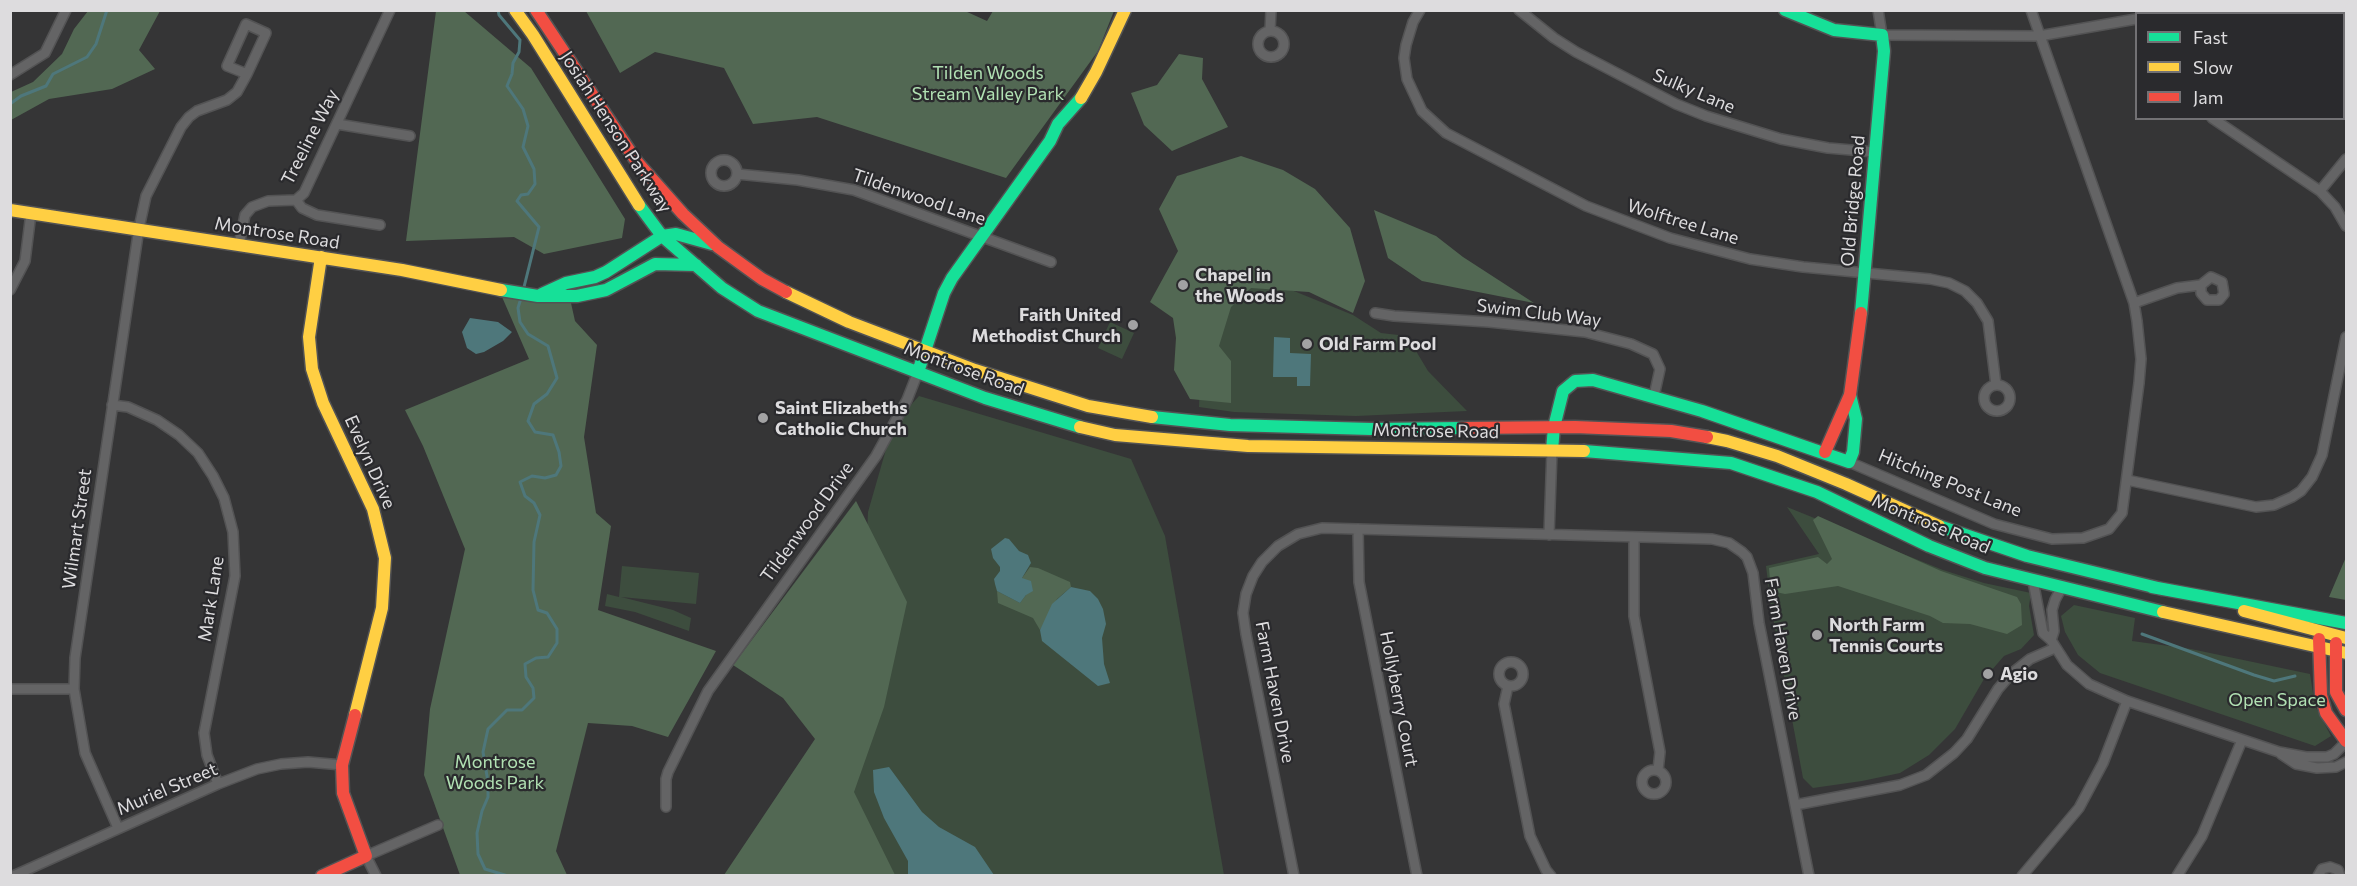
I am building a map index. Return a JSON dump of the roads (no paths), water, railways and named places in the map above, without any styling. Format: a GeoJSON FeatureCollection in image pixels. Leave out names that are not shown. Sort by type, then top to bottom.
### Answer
{"type":"FeatureCollection","features":[{"type":"Feature","properties":{"kind":"main road","name":"Josiah Henson Parkway"},"geometry":{"type":"LineString","coordinates":[[536,10],[637,162],[683,214],[718,247]]}},
{"type":"Feature","properties":{"kind":"main road","name":"Tildenwood Drive"},"geometry":{"type":"LineString","coordinates":[[918,372],[944,293],[981,236],[1050,141],[1058,124],[1080,100],[1125,10]]}},
{"type":"Feature","properties":{"kind":"main road"},"geometry":{"type":"LineString","coordinates":[[1785,10],[1834,30],[1882,35]]}},
{"type":"Feature","properties":{"kind":"main road","name":"Josiah Henson Parkway"},"geometry":{"type":"LineString","coordinates":[[518,14],[649,220],[662,236],[696,265]]}},
{"type":"Feature","properties":{"kind":"main road","name":"Old Bridge Road"},"geometry":{"type":"LineString","coordinates":[[1825,452],[1850,395],[1858,347],[1884,51],[1882,35]]}},
{"type":"Feature","properties":{"kind":"main road","name":"Montrose Road"},"geometry":{"type":"LineString","coordinates":[[10,210],[402,270],[538,296],[577,296],[606,290],[644,268],[656,264],[696,265],[722,288],[758,311],[985,398],[1046,418],[1115,435],[1248,446],[1625,453],[1731,463],[1817,492],[1929,546],[1985,568],[2341,652]]}},
{"type":"Feature","properties":{"kind":"main road"},"geometry":{"type":"LineString","coordinates":[[538,296],[566,283],[595,277],[606,272],[670,233],[687,236],[718,247]]}},
{"type":"Feature","properties":{"kind":"main road","name":"Montrose Road"},"geometry":{"type":"LineString","coordinates":[[718,247],[762,279],[803,302],[925,351],[1088,406],[1148,417],[1230,425],[1313,428],[1554,426],[1671,431],[1727,441],[1777,456],[1846,484],[1932,524],[2027,556],[2342,637]]}},
{"type":"Feature","properties":{"kind":"main road","name":"Evelyn Drive"},"geometry":{"type":"LineString","coordinates":[[321,257],[309,337],[312,369],[323,404],[373,509],[384,558],[385,584],[382,608],[342,765],[343,793],[366,856]]}},
{"type":"Feature","properties":{"kind":"main road","name":"Hitching Post Lane"},"geometry":{"type":"LineString","coordinates":[[1552,450],[1554,426],[1563,391],[1575,381],[1593,380],[1653,396],[1825,452],[1849,462]]}},
{"type":"Feature","properties":{"kind":"main road","name":"Old Bridge Road"},"geometry":{"type":"LineString","coordinates":[[1849,462],[1853,452],[1856,419],[1850,395]]}},
{"type":"Feature","properties":{"kind":"main road"},"geometry":{"type":"LineString","coordinates":[[2152,587],[2346,623]]}},
{"type":"Feature","properties":{"kind":"main road"},"geometry":{"type":"LineString","coordinates":[[2320,632],[2318,647],[2321,695],[2326,713],[2346,742]]}},
{"type":"Feature","properties":{"kind":"main road"},"geometry":{"type":"LineString","coordinates":[[2342,637],[2336,693],[2346,710]]}},
{"type":"Feature","properties":{"kind":"main road"},"geometry":{"type":"LineString","coordinates":[[322,876],[366,856]]}},
{"type":"Feature","properties":{"kind":"street"},"geometry":{"type":"LineString","coordinates":[[10,75],[45,53],[66,10]]}},
{"type":"Feature","properties":{"kind":"street","name":"Treeline Way"},"geometry":{"type":"LineString","coordinates":[[239,245],[245,215],[252,207],[268,201],[296,200],[304,193],[390,10]]}},
{"type":"Feature","properties":{"kind":"street"},"geometry":{"type":"LineString","coordinates":[[1270,31],[1271,10]]}},
{"type":"Feature","properties":{"kind":"street","name":"Wolftree Lane"},"geometry":{"type":"LineString","coordinates":[[1420,10],[1413,22],[1406,45],[1404,58],[1407,79],[1422,111],[1432,123],[1446,133],[1586,206],[1670,238],[1750,259],[1949,283],[1965,291],[1977,303],[1988,321],[1996,385]]}},
{"type":"Feature","properties":{"kind":"street","name":"Sulky Lane"},"geometry":{"type":"LineString","coordinates":[[1520,10],[1554,38],[1576,52],[1696,112],[1739,128],[1781,139],[1828,148],[1875,152]]}},
{"type":"Feature","properties":{"kind":"street","name":"Old Bridge Road"},"geometry":{"type":"LineString","coordinates":[[1878,10],[1882,35]]}},
{"type":"Feature","properties":{"kind":"street","name":"Hitching Post Lane"},"geometry":{"type":"LineString","coordinates":[[1849,462],[1994,524],[2052,538],[2083,538],[2109,529],[2122,513],[2141,359],[2134,303],[2031,10]]}},
{"type":"Feature","properties":{"kind":"street"},"geometry":{"type":"LineString","coordinates":[[1882,35],[2039,36],[2135,19]]}},
{"type":"Feature","properties":{"kind":"street","name":"Wilmart Street"},"geometry":{"type":"LineString","coordinates":[[118,828],[85,753],[74,689],[75,658],[139,230],[146,196],[181,127],[197,111],[227,100],[237,92],[248,74],[266,33],[246,24],[228,66],[248,74]]}},
{"type":"Feature","properties":{"kind":"street"},"geometry":{"type":"LineString","coordinates":[[2215,120],[2320,191],[2335,207],[2346,226]]}},
{"type":"Feature","properties":{"kind":"street"},"geometry":{"type":"LineString","coordinates":[[337,124],[410,135]]}},
{"type":"Feature","properties":{"kind":"street"},"geometry":{"type":"LineString","coordinates":[[2320,191],[2346,159]]}},
{"type":"Feature","properties":{"kind":"street","name":"Tildenwood Lane"},"geometry":{"type":"LineString","coordinates":[[737,174],[798,180],[854,190],[1051,262]]}},
{"type":"Feature","properties":{"kind":"street"},"geometry":{"type":"LineString","coordinates":[[296,200],[302,208],[316,215],[380,225]]}},
{"type":"Feature","properties":{"kind":"street"},"geometry":{"type":"LineString","coordinates":[[10,290],[25,261],[31,213]]}},
{"type":"Feature","properties":{"kind":"street"},"geometry":{"type":"LineString","coordinates":[[2134,303],[2177,288],[2201,285]]}},
{"type":"Feature","properties":{"kind":"street","name":"Swim Club Way"},"geometry":{"type":"LineString","coordinates":[[1375,313],[1585,332],[1631,344],[1653,354],[1660,369],[1653,396]]}},
{"type":"Feature","properties":{"kind":"street"},"geometry":{"type":"LineString","coordinates":[[2127,480],[2256,507],[2274,505],[2292,497],[2312,477],[2322,455],[2346,337]]}},
{"type":"Feature","properties":{"kind":"street","name":"Tildenwood Drive"},"geometry":{"type":"LineString","coordinates":[[666,807],[668,772],[708,691],[876,456],[907,400],[918,372]]}},
{"type":"Feature","properties":{"kind":"street","name":"Mark Lane"},"geometry":{"type":"LineString","coordinates":[[112,405],[128,407],[157,420],[179,435],[198,453],[224,498],[233,532],[235,576],[204,733],[207,755],[218,784]]}},
{"type":"Feature","properties":{"kind":"street"},"geometry":{"type":"LineString","coordinates":[[1549,535],[1552,450]]}},
{"type":"Feature","properties":{"kind":"street","name":"Farm Haven Drive"},"geometry":{"type":"LineString","coordinates":[[1294,876],[1243,613],[1246,594],[1262,562],[1278,546],[1298,534],[1322,528],[1712,539],[1729,543],[1747,557],[1754,573],[1759,623],[1809,876]]}},
{"type":"Feature","properties":{"kind":"street","name":"Hollyberry Court"},"geometry":{"type":"LineString","coordinates":[[1358,529],[1359,582],[1417,876]]}},
{"type":"Feature","properties":{"kind":"street"},"geometry":{"type":"LineString","coordinates":[[1634,537],[1634,615],[1660,752],[1658,770]]}},
{"type":"Feature","properties":{"kind":"street"},"geometry":{"type":"LineString","coordinates":[[2033,581],[2043,633],[2067,665],[2089,684],[2127,701],[2279,752],[2306,757],[2326,757],[2334,754],[2346,742]]}},
{"type":"Feature","properties":{"kind":"street"},"geometry":{"type":"LineString","coordinates":[[2053,644],[2052,609],[2062,587]]}},
{"type":"Feature","properties":{"kind":"street"},"geometry":{"type":"LineString","coordinates":[[1795,805],[1900,785],[1926,775],[1954,753],[1967,739],[1998,689],[2011,674],[2053,644]]}},
{"type":"Feature","properties":{"kind":"street"},"geometry":{"type":"LineString","coordinates":[[1508,686],[1504,704],[1530,836],[1551,876]]}},
{"type":"Feature","properties":{"kind":"street"},"geometry":{"type":"LineString","coordinates":[[10,689],[74,689]]}},
{"type":"Feature","properties":{"kind":"street"},"geometry":{"type":"LineString","coordinates":[[2022,876],[2079,808],[2103,763],[2127,701]]}},
{"type":"Feature","properties":{"kind":"street"},"geometry":{"type":"LineString","coordinates":[[2177,876],[2202,836],[2242,740]]}},
{"type":"Feature","properties":{"kind":"street"},"geometry":{"type":"LineString","coordinates":[[2279,752],[2296,764],[2317,768],[2336,767],[2346,762]]}},
{"type":"Feature","properties":{"kind":"street","name":"Muriel Street"},"geometry":{"type":"LineString","coordinates":[[13,876],[218,784],[257,769],[308,762],[342,765]]}},
{"type":"Feature","properties":{"kind":"street"},"geometry":{"type":"LineString","coordinates":[[376,876],[366,856],[438,825]]}},
{"type":"Feature","properties":{"kind":"street"},"geometry":{"type":"LineString","coordinates":[[2318,876],[2322,869],[2330,867],[2338,870],[2340,876]]}},
{"type":"Feature","properties":{"kind":"water"},"geometry":{"type":"Polygon","coordinates":[[[470,318],[498,322],[512,332],[503,341],[476,354],[467,348],[462,332],[470,318]]]}},
{"type":"Feature","properties":{"kind":"water"},"geometry":{"type":"Polygon","coordinates":[[[1274,337],[1290,338],[1290,353],[1311,354],[1310,386],[1297,386],[1297,377],[1273,377],[1274,337]]]}},
{"type":"Feature","properties":{"kind":"water"},"geometry":{"type":"Polygon","coordinates":[[[1005,538],[1009,539],[1019,551],[1028,555],[1031,563],[1022,578],[1031,581],[1033,591],[1026,595],[1020,603],[997,591],[995,584],[994,579],[1000,567],[993,558],[991,549],[1005,538]]]}},
{"type":"Feature","properties":{"kind":"water"},"geometry":{"type":"Polygon","coordinates":[[[1071,587],[1090,591],[1098,599],[1103,609],[1106,624],[1102,638],[1104,664],[1110,683],[1098,686],[1042,641],[1040,630],[1052,604],[1071,587]]]}},
{"type":"Feature","properties":{"kind":"water"},"geometry":{"type":"Polygon","coordinates":[[[889,767],[922,812],[939,827],[975,847],[994,875],[908,875],[908,861],[884,818],[874,792],[873,770],[889,767]]]}},
{"type":"Feature","properties":{"kind":"waterway"},"geometry":{"type":"LineString","coordinates":[[10,104],[21,96],[46,86],[53,74],[87,57],[96,44],[107,10]]}},
{"type":"Feature","properties":{"kind":"waterway"},"geometry":{"type":"LineString","coordinates":[[498,10],[499,15],[520,40],[519,52],[513,63],[512,74],[507,86],[523,109],[528,126],[523,147],[534,169],[535,184],[528,194],[521,195],[517,201],[539,227],[523,291]]}},
{"type":"Feature","properties":{"kind":"waterway"},"geometry":{"type":"LineString","coordinates":[[508,876],[485,869],[478,854],[477,833],[488,797],[483,752],[488,729],[507,710],[522,710],[534,698],[533,688],[526,677],[525,664],[536,658],[548,657],[557,643],[557,629],[547,613],[538,610],[533,590],[534,542],[540,515],[534,503],[525,496],[520,482],[532,476],[545,478],[556,475],[561,466],[553,435],[535,432],[528,421],[534,404],[547,394],[557,378],[548,346],[528,334],[520,322],[518,308],[521,298]]}},
{"type":"Feature","properties":{"kind":"waterway"},"geometry":{"type":"LineString","coordinates":[[2142,634],[2274,681],[2295,676]]}},
{"type":"Feature","properties":{"kind":"place","name":"Chapel in the Woods"},"geometry":{"type":"Point","coordinates":[1183,285]}},
{"type":"Feature","properties":{"kind":"place","name":"Faith United Methodist Church"},"geometry":{"type":"Point","coordinates":[1133,325]}},
{"type":"Feature","properties":{"kind":"place","name":"Old Farm Pool"},"geometry":{"type":"Point","coordinates":[1307,344]}},
{"type":"Feature","properties":{"kind":"place","name":"Saint Elizabeths Catholic Church"},"geometry":{"type":"Point","coordinates":[763,418]}},
{"type":"Feature","properties":{"kind":"place","name":"North Farm Tennis Courts"},"geometry":{"type":"Point","coordinates":[1817,635]}},
{"type":"Feature","properties":{"kind":"place","name":"Agio"},"geometry":{"type":"Point","coordinates":[1988,674]}},
{"type":"Feature","properties":{"kind":"park label","name":"Tilden Woods Stream Valley Park"},"geometry":{"type":"Point","coordinates":[988,83]}},
{"type":"Feature","properties":{"kind":"park label","name":"Open Space"},"geometry":{"type":"Point","coordinates":[2277,700]}},
{"type":"Feature","properties":{"kind":"park label","name":"Montrose Woods Park"},"geometry":{"type":"Point","coordinates":[495,772]}}]}
